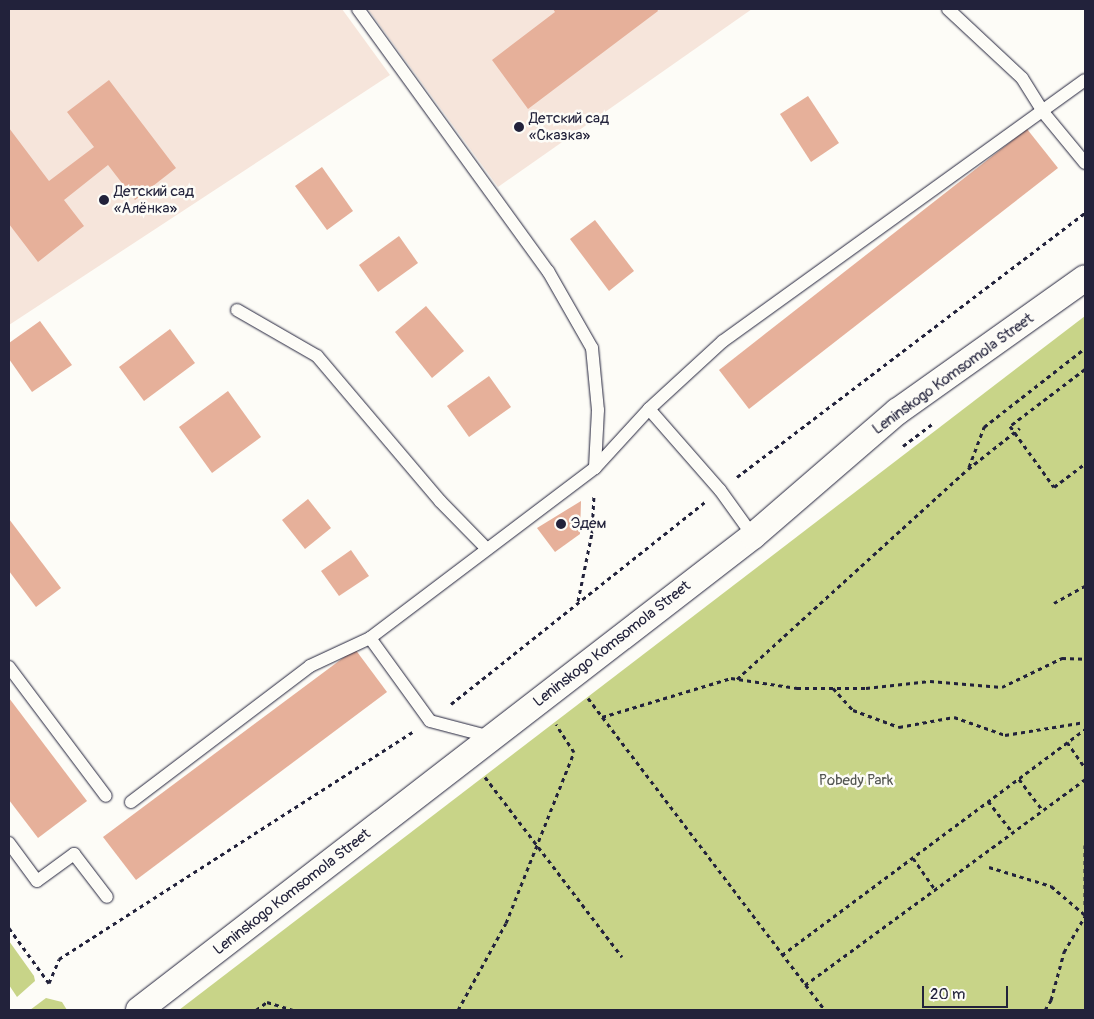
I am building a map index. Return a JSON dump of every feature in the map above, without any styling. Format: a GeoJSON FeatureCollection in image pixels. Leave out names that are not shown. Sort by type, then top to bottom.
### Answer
{"type":"FeatureCollection","features":[{"type":"Feature","properties":{"kind":"street","name":"Leninskogo Komsomola Street"},"geometry":{"type":"LineString","coordinates":[[139,1010],[753,536],[898,411],[1085,278]]}},
{"type":"Feature","properties":{"kind":"lane"},"geometry":{"type":"LineString","coordinates":[[358,9],[548,271],[592,348],[598,410],[595,468]]}},
{"type":"Feature","properties":{"kind":"lane"},"geometry":{"type":"LineString","coordinates":[[948,9],[1022,78],[1043,112],[1085,163]]}},
{"type":"Feature","properties":{"kind":"lane"},"geometry":{"type":"LineString","coordinates":[[131,802],[310,666],[370,638],[595,468],[649,408],[723,341],[1085,80]]}},
{"type":"Feature","properties":{"kind":"lane"},"geometry":{"type":"LineString","coordinates":[[237,310],[316,356],[440,501],[487,549]]}},
{"type":"Feature","properties":{"kind":"lane"},"geometry":{"type":"LineString","coordinates":[[649,408],[720,490],[753,536]]}},
{"type":"Feature","properties":{"kind":"lane"},"geometry":{"type":"LineString","coordinates":[[370,638],[430,721],[492,737]]}},
{"type":"Feature","properties":{"kind":"lane"},"geometry":{"type":"LineString","coordinates":[[9,667],[106,796]]}},
{"type":"Feature","properties":{"kind":"lane"},"geometry":{"type":"LineString","coordinates":[[9,843],[37,881],[74,854],[107,897]]}},
{"type":"Feature","properties":{"kind":"path"},"geometry":{"type":"LineString","coordinates":[[9,928],[49,983],[59,959],[430,721],[720,490],[1085,213]]}},
{"type":"Feature","properties":{"kind":"path"},"geometry":{"type":"LineString","coordinates":[[968,469],[984,427],[1085,348]]}},
{"type":"Feature","properties":{"kind":"path"},"geometry":{"type":"LineString","coordinates":[[1085,369],[1010,426],[1054,487],[1085,464]]}},
{"type":"Feature","properties":{"kind":"path"},"geometry":{"type":"LineString","coordinates":[[737,678],[968,469],[1020,428]]}},
{"type":"Feature","properties":{"kind":"path"},"geometry":{"type":"LineString","coordinates":[[578,602],[592,533],[595,468]]}},
{"type":"Feature","properties":{"kind":"path"},"geometry":{"type":"LineString","coordinates":[[1054,603],[1085,586]]}},
{"type":"Feature","properties":{"kind":"path"},"geometry":{"type":"LineString","coordinates":[[602,717],[737,678],[797,688],[866,688],[930,681],[1002,687],[1062,658],[1084,658]]}},
{"type":"Feature","properties":{"kind":"path"},"geometry":{"type":"LineString","coordinates":[[833,688],[853,710],[899,726],[954,717],[1005,735],[1085,722]]}},
{"type":"Feature","properties":{"kind":"path"},"geometry":{"type":"LineString","coordinates":[[584,692],[825,1010]]}},
{"type":"Feature","properties":{"kind":"path"},"geometry":{"type":"LineString","coordinates":[[458,1010],[506,923],[535,841],[574,752],[552,717]]}},
{"type":"Feature","properties":{"kind":"path"},"geometry":{"type":"LineString","coordinates":[[782,955],[1085,729]]}},
{"type":"Feature","properties":{"kind":"path"},"geometry":{"type":"LineString","coordinates":[[1067,742],[1085,768]]}},
{"type":"Feature","properties":{"kind":"path"},"geometry":{"type":"LineString","coordinates":[[480,771],[622,957]]}},
{"type":"Feature","properties":{"kind":"path"},"geometry":{"type":"LineString","coordinates":[[1019,779],[1042,810]]}},
{"type":"Feature","properties":{"kind":"path"},"geometry":{"type":"LineString","coordinates":[[805,985],[1085,779]]}},
{"type":"Feature","properties":{"kind":"path"},"geometry":{"type":"LineString","coordinates":[[988,801],[1012,832]]}},
{"type":"Feature","properties":{"kind":"path"},"geometry":{"type":"LineString","coordinates":[[1085,845],[1085,905]]}},
{"type":"Feature","properties":{"kind":"path"},"geometry":{"type":"LineString","coordinates":[[913,858],[935,890]]}},
{"type":"Feature","properties":{"kind":"path"},"geometry":{"type":"LineString","coordinates":[[990,868],[1051,886],[1085,916],[1064,952],[1051,1000],[1045,1010]]}},
{"type":"Feature","properties":{"kind":"path"},"geometry":{"type":"LineString","coordinates":[[256,1010],[267,1002],[294,1010]]}},
{"type":"Feature","properties":{"kind":"shaded area","name":"Детский сад «Алёнка»"},"geometry":{"type":"Polygon","coordinates":[[[9,9],[342,9],[390,75],[9,325],[9,9]]]}},
{"type":"Feature","properties":{"kind":"shaded area","name":"Детский сад «Сказка»"},"geometry":{"type":"Polygon","coordinates":[[[368,9],[752,9],[498,187],[368,9]]]}},
{"type":"Feature","properties":{"kind":"green space","name":"Pobedy Park"},"geometry":{"type":"Polygon","coordinates":[[[1085,316],[1085,1010],[179,1010],[1085,316]]]}},
{"type":"Feature","properties":{"kind":"green space"},"geometry":{"type":"Polygon","coordinates":[[[9,941],[34,976],[35,981],[17,997],[9,985],[9,941]]]}},
{"type":"Feature","properties":{"kind":"green space"},"geometry":{"type":"Polygon","coordinates":[[[46,998],[62,1002],[67,1010],[30,1010],[46,998]]]}},
{"type":"Feature","properties":{"kind":"building"},"geometry":{"type":"Polygon","coordinates":[[[553,9],[657,9],[658,11],[528,109],[492,60],[555,12],[553,9]]]}},
{"type":"Feature","properties":{"kind":"building"},"geometry":{"type":"Polygon","coordinates":[[[109,80],[176,168],[135,200],[108,165],[64,200],[84,226],[38,262],[9,224],[9,128],[49,181],[94,147],[67,112],[109,80]]]}},
{"type":"Feature","properties":{"kind":"building"},"geometry":{"type":"Polygon","coordinates":[[[808,96],[839,143],[811,162],[780,114],[808,96]]]}},
{"type":"Feature","properties":{"kind":"building"},"geometry":{"type":"Polygon","coordinates":[[[1027,129],[1058,168],[749,409],[719,370],[1027,129]]]}},
{"type":"Feature","properties":{"kind":"building"},"geometry":{"type":"Polygon","coordinates":[[[322,167],[353,211],[327,230],[295,186],[322,167]]]}},
{"type":"Feature","properties":{"kind":"building"},"geometry":{"type":"Polygon","coordinates":[[[595,220],[634,271],[609,291],[570,239],[595,220]]]}},
{"type":"Feature","properties":{"kind":"building"},"geometry":{"type":"Polygon","coordinates":[[[399,236],[418,263],[378,292],[359,265],[399,236]]]}},
{"type":"Feature","properties":{"kind":"building"},"geometry":{"type":"Polygon","coordinates":[[[426,306],[464,351],[432,378],[395,332],[426,306]]]}},
{"type":"Feature","properties":{"kind":"building"},"geometry":{"type":"Polygon","coordinates":[[[40,321],[72,365],[32,392],[9,359],[9,343],[40,321]]]}},
{"type":"Feature","properties":{"kind":"building"},"geometry":{"type":"Polygon","coordinates":[[[170,329],[195,363],[144,401],[119,367],[170,329]]]}},
{"type":"Feature","properties":{"kind":"building"},"geometry":{"type":"Polygon","coordinates":[[[489,376],[511,407],[469,437],[447,406],[489,376]]]}},
{"type":"Feature","properties":{"kind":"building"},"geometry":{"type":"Polygon","coordinates":[[[228,391],[261,437],[212,473],[179,427],[228,391]]]}},
{"type":"Feature","properties":{"kind":"building"},"geometry":{"type":"Polygon","coordinates":[[[308,499],[331,528],[305,549],[282,520],[308,499]]]}},
{"type":"Feature","properties":{"kind":"building","name":"Эдем"},"geometry":{"type":"Polygon","coordinates":[[[581,501],[580,534],[555,552],[537,528],[581,501]]]}},
{"type":"Feature","properties":{"kind":"building"},"geometry":{"type":"Polygon","coordinates":[[[9,519],[61,588],[36,607],[9,571],[9,519]]]}},
{"type":"Feature","properties":{"kind":"building"},"geometry":{"type":"Polygon","coordinates":[[[351,550],[369,576],[339,596],[321,571],[351,550]]]}},
{"type":"Feature","properties":{"kind":"building"},"geometry":{"type":"Polygon","coordinates":[[[355,649],[387,692],[136,880],[103,837],[355,649]]]}},
{"type":"Feature","properties":{"kind":"building"},"geometry":{"type":"Polygon","coordinates":[[[9,698],[87,801],[38,838],[9,800],[9,698]]]}},
{"type":"Feature","properties":{"kind":"place","name":"Детский сад «Сказка»"},"geometry":{"type":"Point","coordinates":[519,127]}},
{"type":"Feature","properties":{"kind":"place","name":"Детский сад «Алёнка»"},"geometry":{"type":"Point","coordinates":[104,200]}},
{"type":"Feature","properties":{"kind":"place","name":"Эдем"},"geometry":{"type":"Point","coordinates":[561,524]}}]}
